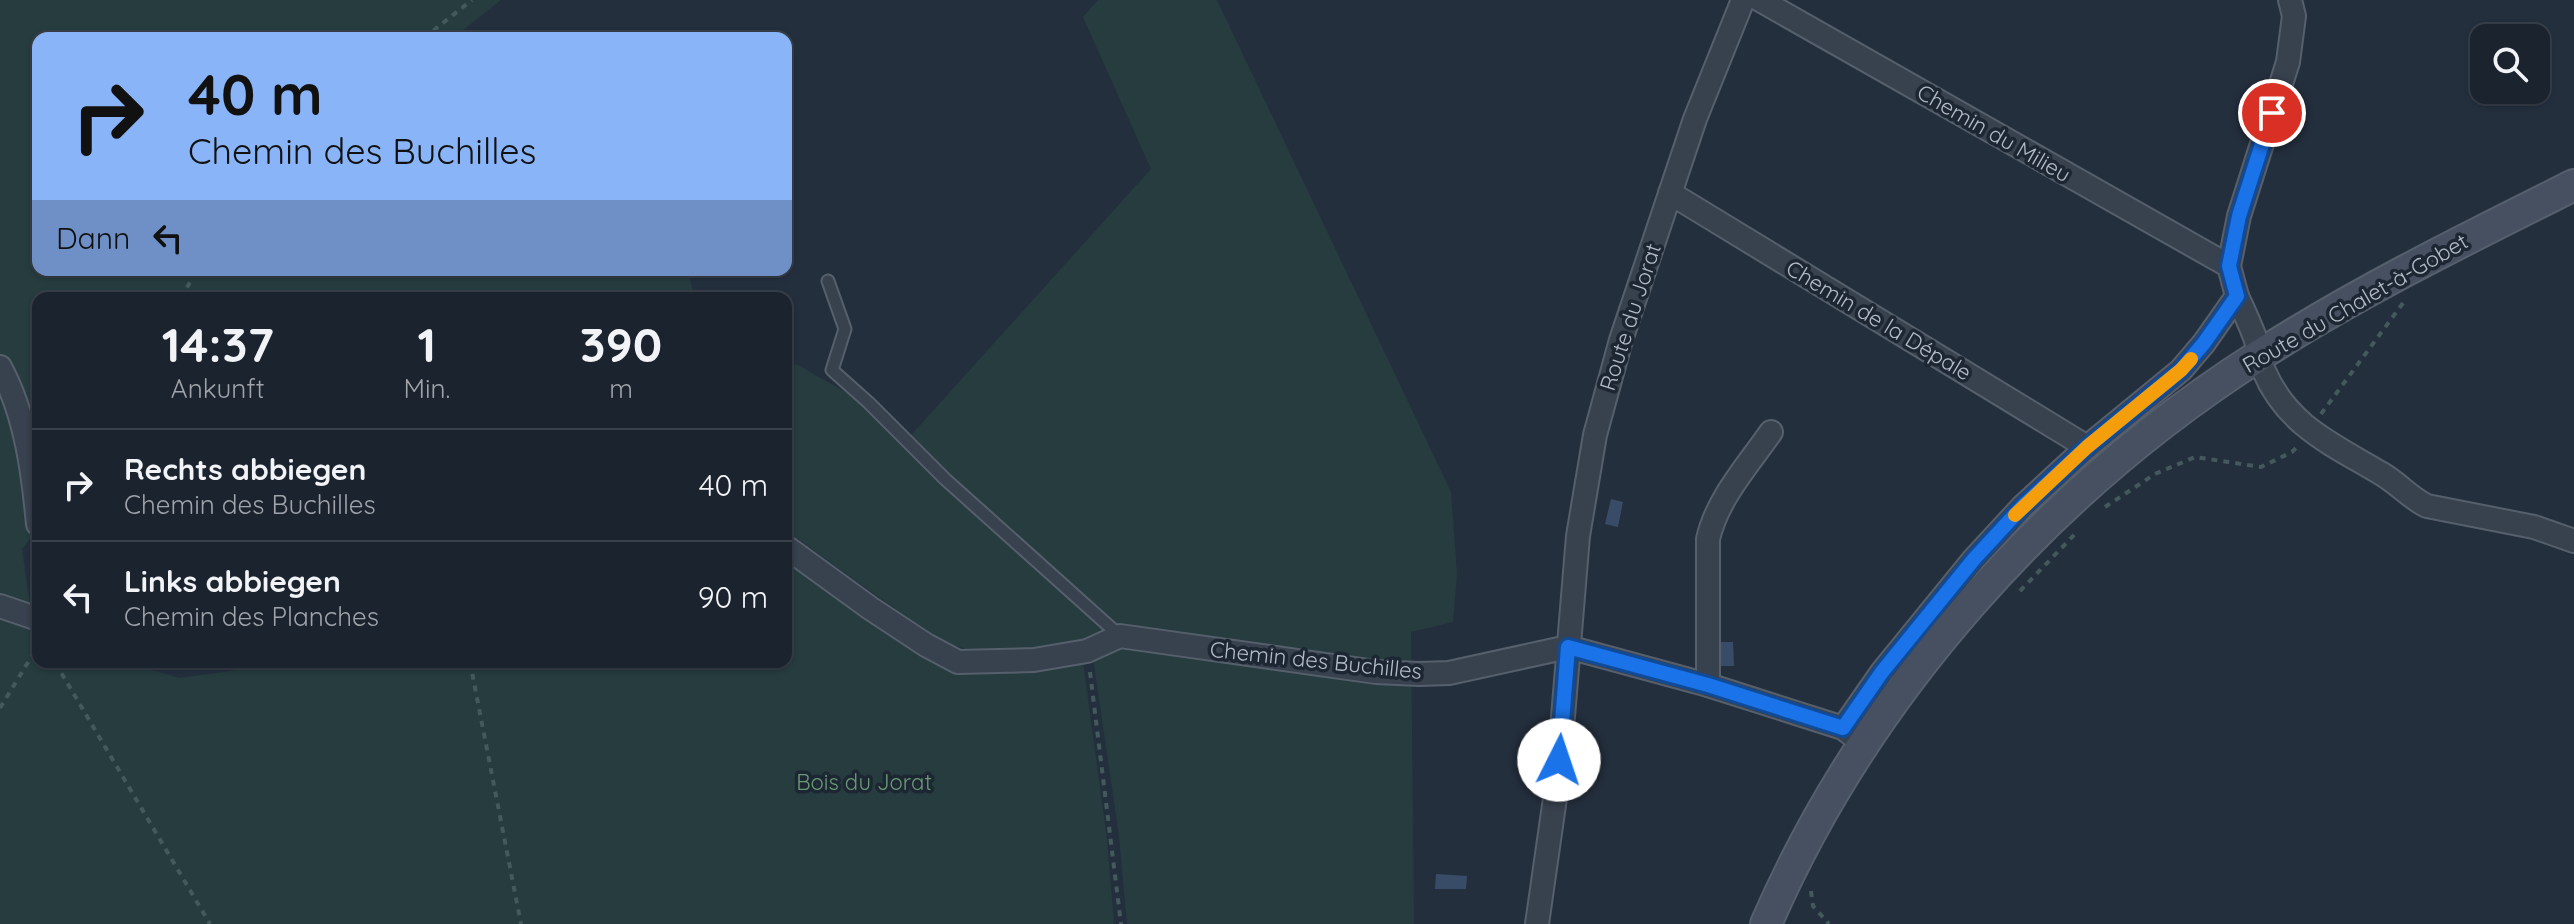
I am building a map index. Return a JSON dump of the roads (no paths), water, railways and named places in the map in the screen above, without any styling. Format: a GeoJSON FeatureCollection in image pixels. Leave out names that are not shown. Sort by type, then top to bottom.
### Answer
{"type":"FeatureCollection","features":[{"type":"Feature","properties":{"kind":"main road","name":"Route du Chalet-à-Gobet"},"geometry":{"type":"LineString","coordinates":[[1766,924],[1816,826],[1854,736],[1974,601],[2047,524],[2109,467],[2188,404],[2259,355],[2389,280],[2574,185]]}},
{"type":"Feature","properties":{"kind":"street","name":"Route du Jorat"},"geometry":{"type":"LineString","coordinates":[[1537,924],[1558,777],[1578,536],[1595,435],[1621,340],[1670,193],[1725,40],[1743,0]]}},
{"type":"Feature","properties":{"kind":"street","name":"Chemin du Milieu"},"geometry":{"type":"LineString","coordinates":[[1760,0],[2229,266]]}},
{"type":"Feature","properties":{"kind":"street"},"geometry":{"type":"LineString","coordinates":[[2290,0],[2294,16],[2288,62],[2239,216],[2229,266],[2237,296],[2256,338],[2264,371],[2282,402],[2302,425],[2391,480],[2412,499],[2427,506],[2534,527],[2574,541]]}},
{"type":"Feature","properties":{"kind":"street","name":"Chemin de la Dépale"},"geometry":{"type":"LineString","coordinates":[[1670,193],[2087,447]]}},
{"type":"Feature","properties":{"kind":"street"},"geometry":{"type":"LineString","coordinates":[[1854,736],[1882,672],[1965,570],[2023,506],[2087,447],[2181,370],[2237,296]]}},
{"type":"Feature","properties":{"kind":"street"},"geometry":{"type":"LineString","coordinates":[[0,367],[13,396],[32,467]]}},
{"type":"Feature","properties":{"kind":"street"},"geometry":{"type":"LineString","coordinates":[[1708,685],[1708,539],[1711,524],[1718,508],[1771,432]]}},
{"type":"Feature","properties":{"kind":"street"},"geometry":{"type":"LineString","coordinates":[[792,551],[870,608],[958,662],[1034,660],[1087,651],[1120,636]]}},
{"type":"Feature","properties":{"kind":"street"},"geometry":{"type":"LineString","coordinates":[[0,606],[32,617]]}},
{"type":"Feature","properties":{"kind":"street","name":"Chemin des Buchilles"},"geometry":{"type":"LineString","coordinates":[[1120,636],[1376,672],[1419,674],[1449,673],[1568,647],[1708,685],[1854,736]]}},
{"type":"Feature","properties":{"kind":"lane"},"geometry":{"type":"LineString","coordinates":[[828,281],[845,329],[832,370],[945,479],[1120,636]]}},
{"type":"Feature","properties":{"kind":"water"},"geometry":{"type":"Polygon","coordinates":[[[1611,499],[1623,502],[1618,527],[1605,524],[1611,499]]]}},
{"type":"Feature","properties":{"kind":"water"},"geometry":{"type":"Polygon","coordinates":[[[1721,642],[1733,642],[1734,666],[1721,666],[1721,642]]]}},
{"type":"Feature","properties":{"kind":"water"},"geometry":{"type":"Polygon","coordinates":[[[1436,874],[1467,876],[1466,889],[1435,889],[1436,874]]]}},
{"type":"Feature","properties":{"kind":"park label","name":"Bois du Jorat"},"geometry":{"type":"Point","coordinates":[864,782]}}]}
